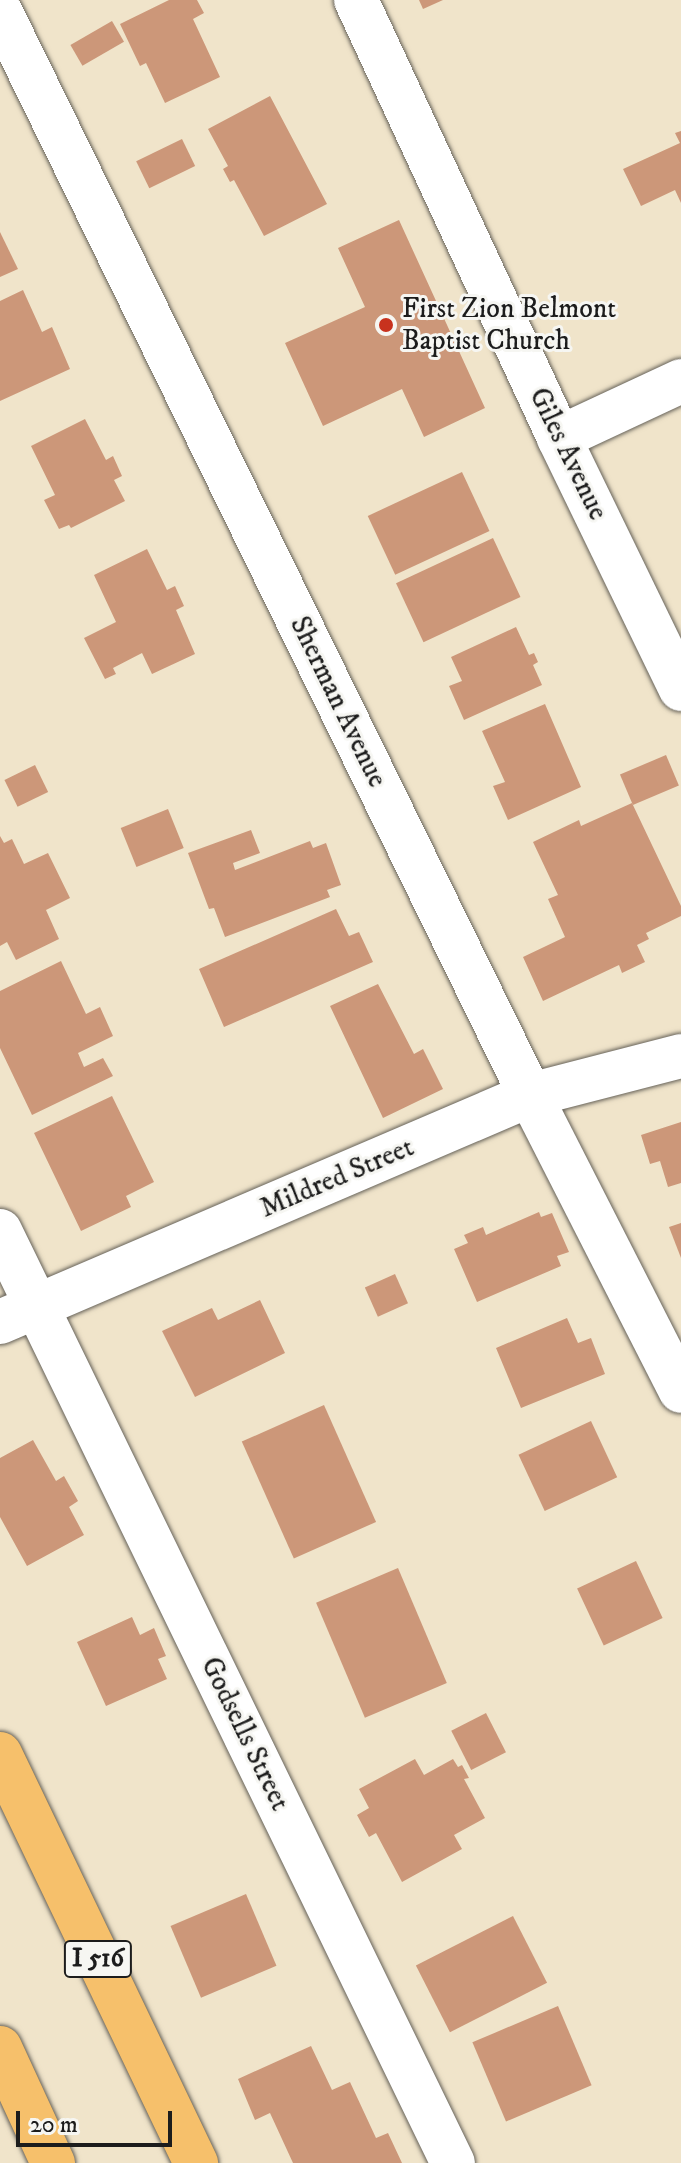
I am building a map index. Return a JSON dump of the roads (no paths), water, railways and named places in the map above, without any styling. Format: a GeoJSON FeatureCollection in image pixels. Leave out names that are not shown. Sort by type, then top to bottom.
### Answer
{"type":"FeatureCollection","features":[{"type":"Feature","properties":{"kind":"highway","name":"I 516"},"geometry":{"type":"LineString","coordinates":[[0,1754],[196,2163]]}},
{"type":"Feature","properties":{"kind":"highway"},"geometry":{"type":"LineString","coordinates":[[0,2048],[53,2163]]}},
{"type":"Feature","properties":{"kind":"street","name":"Giles Avenue"},"geometry":{"type":"LineString","coordinates":[[356,0],[559,438],[681,689]]}},
{"type":"Feature","properties":{"kind":"street","name":"Sherman Avenue"},"geometry":{"type":"LineString","coordinates":[[0,11],[530,1095],[681,1391]]}},
{"type":"Feature","properties":{"kind":"street"},"geometry":{"type":"LineString","coordinates":[[559,438],[681,381]]}},
{"type":"Feature","properties":{"kind":"street","name":"Mildred Street"},"geometry":{"type":"LineString","coordinates":[[19,1314],[530,1095],[681,1056]]}},
{"type":"Feature","properties":{"kind":"street","name":"Godsells Street"},"geometry":{"type":"LineString","coordinates":[[0,1231],[19,1314],[453,2163]]}},
{"type":"Feature","properties":{"kind":"place","name":"First Zion Belmont Baptist Church"},"geometry":{"type":"Point","coordinates":[386,325]}}]}
